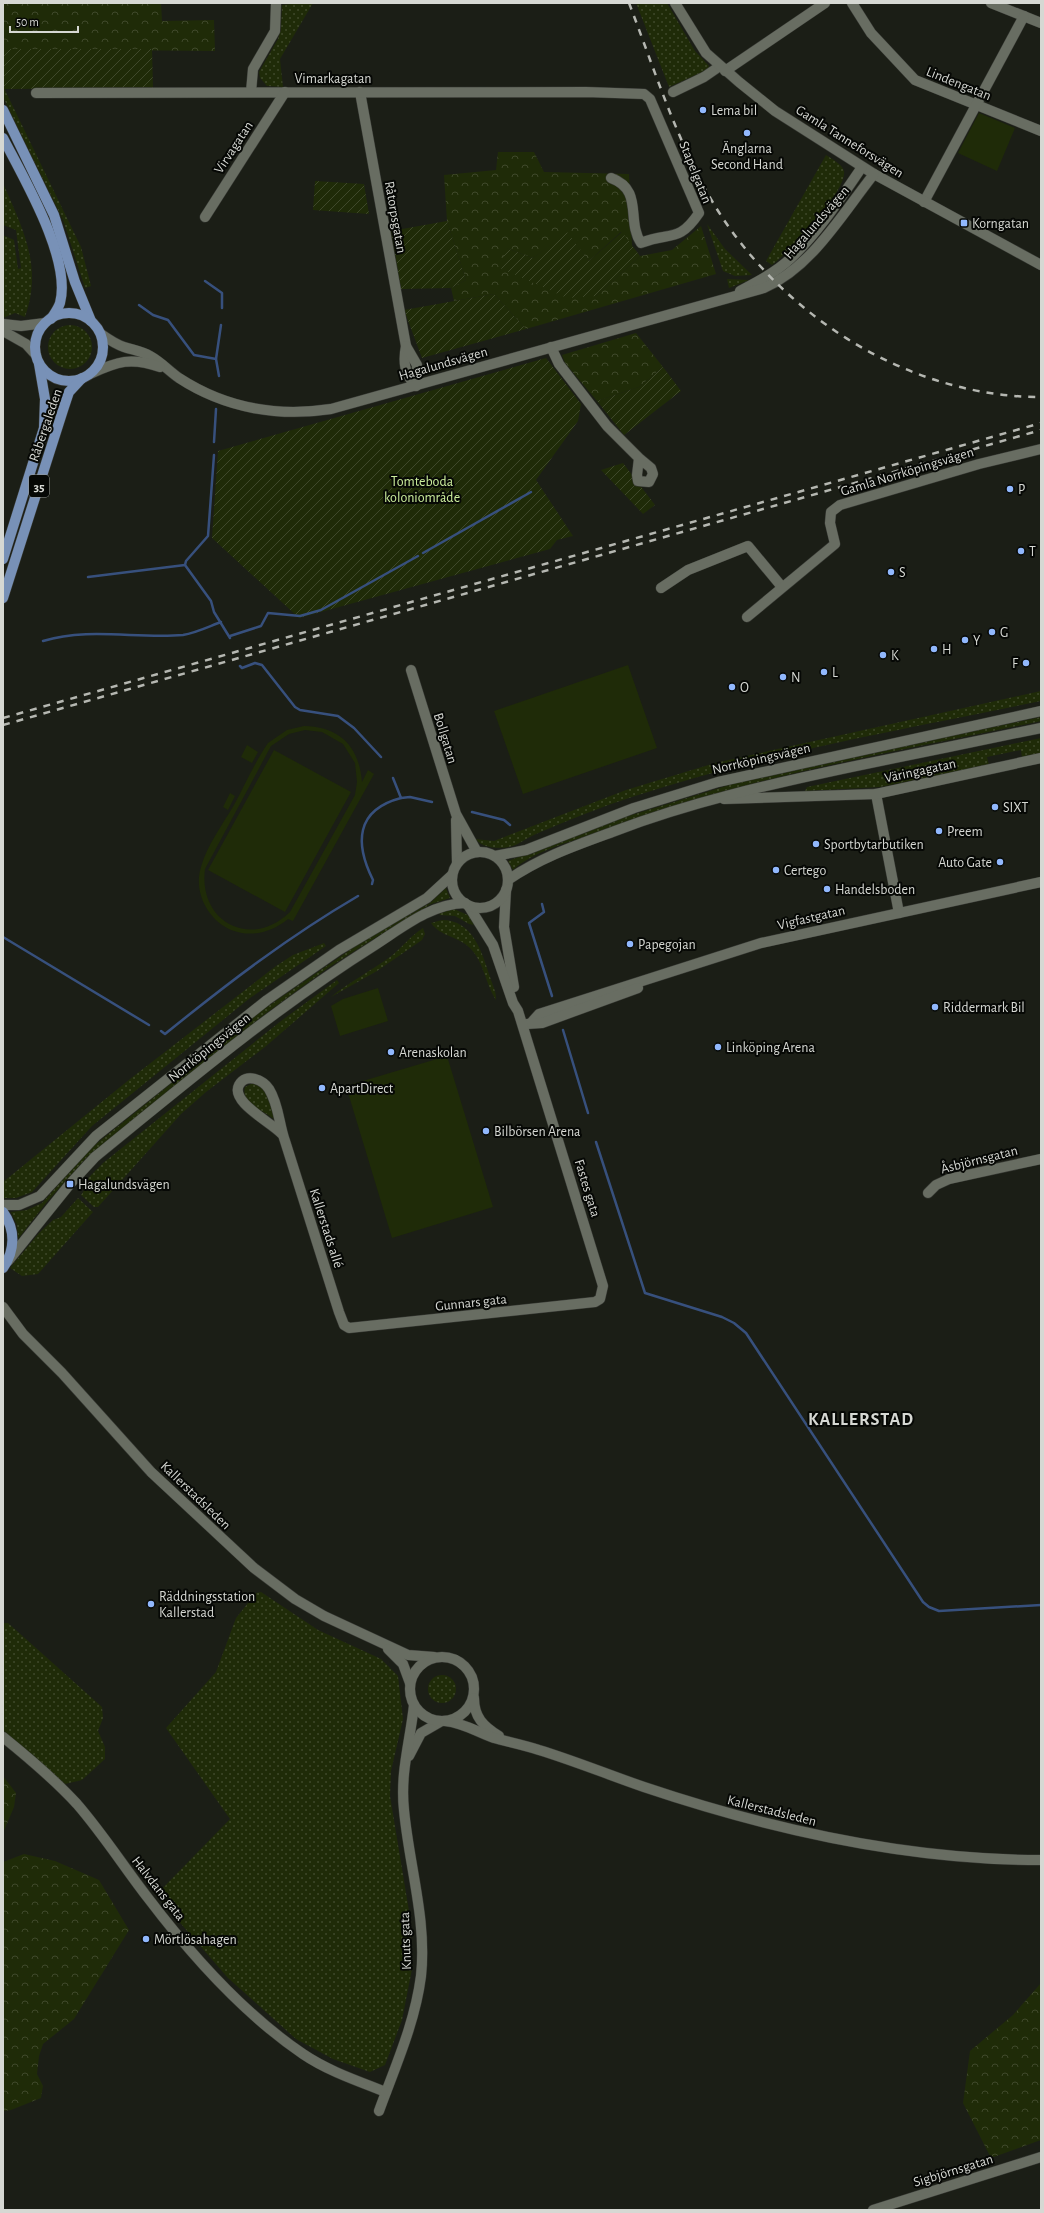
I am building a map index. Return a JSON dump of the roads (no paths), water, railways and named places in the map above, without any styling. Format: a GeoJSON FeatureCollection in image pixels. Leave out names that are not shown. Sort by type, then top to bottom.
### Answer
{"type":"FeatureCollection","features":[{"type":"Feature","properties":{"kind":"main road","name":"35"},"geometry":{"type":"LineString","coordinates":[[3,110],[54,215],[75,282],[91,321],[100,334],[103,345],[102,356],[98,366],[86,376]]}},
{"type":"Feature","properties":{"kind":"main road","name":"35"},"geometry":{"type":"LineString","coordinates":[[3,138],[38,208],[56,257],[61,296],[58,307],[37,338],[38,359]]}},
{"type":"Feature","properties":{"kind":"main road"},"geometry":{"type":"LineString","coordinates":[[48,321],[60,314],[71,313],[82,316],[91,321]]}},
{"type":"Feature","properties":{"kind":"main road"},"geometry":{"type":"LineString","coordinates":[[38,359],[45,370],[58,379],[72,381],[86,376]]}},
{"type":"Feature","properties":{"kind":"main road","name":"Råbergaleden"},"geometry":{"type":"LineString","coordinates":[[3,559],[44,428],[45,399],[38,359]]}},
{"type":"Feature","properties":{"kind":"main road","name":"Råbergaleden"},"geometry":{"type":"LineString","coordinates":[[3,598],[63,410],[70,392],[86,376]]}},
{"type":"Feature","properties":{"kind":"main road"},"geometry":{"type":"LineString","coordinates":[[3,1212],[10,1225],[12,1237],[12,1250],[5,1265]]}},
{"type":"Feature","properties":{"kind":"street"},"geometry":{"type":"LineString","coordinates":[[251,92],[253,69],[275,31],[276,3]]}},
{"type":"Feature","properties":{"kind":"street","name":"Gamla Tanneforsvägen"},"geometry":{"type":"LineString","coordinates":[[675,3],[706,52],[723,69],[775,111],[874,174],[1041,265]]}},
{"type":"Feature","properties":{"kind":"street"},"geometry":{"type":"LineString","coordinates":[[673,92],[723,69],[825,3]]}},
{"type":"Feature","properties":{"kind":"street","name":"Lindengatan"},"geometry":{"type":"LineString","coordinates":[[852,3],[871,33],[915,80],[976,106],[1041,131]]}},
{"type":"Feature","properties":{"kind":"street"},"geometry":{"type":"LineString","coordinates":[[991,3],[1041,23]]}},
{"type":"Feature","properties":{"kind":"street"},"geometry":{"type":"LineString","coordinates":[[924,202],[1024,16]]}},
{"type":"Feature","properties":{"kind":"street","name":"Virvagatan"},"geometry":{"type":"LineString","coordinates":[[205,217],[285,92]]}},
{"type":"Feature","properties":{"kind":"street","name":"Råtorpsgatan"},"geometry":{"type":"LineString","coordinates":[[360,92],[406,346],[404,366],[408,376],[416,386]]}},
{"type":"Feature","properties":{"kind":"street","name":"Vimarkagatan"},"geometry":{"type":"LineString","coordinates":[[36,93],[630,93]]}},
{"type":"Feature","properties":{"kind":"street","name":"Stapelgatan"},"geometry":{"type":"LineString","coordinates":[[611,178],[618,180],[631,196],[636,236],[641,242],[678,234],[690,225],[699,213],[650,99],[644,94],[630,93]]}},
{"type":"Feature","properties":{"kind":"street","name":"Hagalundsvägen"},"geometry":{"type":"LineString","coordinates":[[729,297],[768,275],[789,260],[813,234],[862,167]]}},
{"type":"Feature","properties":{"kind":"street","name":"Hagalundsvägen"},"geometry":{"type":"LineString","coordinates":[[100,334],[112,342],[148,355],[168,370],[204,392],[231,403],[256,410],[284,412],[308,412],[331,409],[764,288],[776,283],[797,267],[822,241],[874,174]]}},
{"type":"Feature","properties":{"kind":"street"},"geometry":{"type":"LineString","coordinates":[[3,324],[21,326],[48,321]]}},
{"type":"Feature","properties":{"kind":"street"},"geometry":{"type":"LineString","coordinates":[[3,331],[26,344],[38,359]]}},
{"type":"Feature","properties":{"kind":"street"},"geometry":{"type":"LineString","coordinates":[[551,347],[559,364],[607,426],[639,458]]}},
{"type":"Feature","properties":{"kind":"street","name":"Hagalundsvägen"},"geometry":{"type":"LineString","coordinates":[[86,376],[110,365],[134,360],[168,370]]}},
{"type":"Feature","properties":{"kind":"street","name":"Gamla Norrköpingsvägen"},"geometry":{"type":"LineString","coordinates":[[747,617],[835,544],[830,523],[831,512],[840,505],[979,464],[1041,449]]}},
{"type":"Feature","properties":{"kind":"street"},"geometry":{"type":"LineString","coordinates":[[661,588],[688,570],[748,546],[782,587]]}},
{"type":"Feature","properties":{"kind":"street","name":"Bollgatan"},"geometry":{"type":"LineString","coordinates":[[411,670],[456,814],[477,852]]}},
{"type":"Feature","properties":{"kind":"street","name":"Norrköpingsvägen"},"geometry":{"type":"LineString","coordinates":[[496,856],[526,850],[634,808],[718,782],[1041,711]]}},
{"type":"Feature","properties":{"kind":"street","name":"Norrköpingsvägen"},"geometry":{"type":"LineString","coordinates":[[507,885],[541,859],[643,820],[714,799],[824,773],[1041,728]]}},
{"type":"Feature","properties":{"kind":"street","name":"Väringagatan"},"geometry":{"type":"LineString","coordinates":[[899,912],[876,794],[1041,758]]}},
{"type":"Feature","properties":{"kind":"street"},"geometry":{"type":"LineString","coordinates":[[714,799],[876,794]]}},
{"type":"Feature","properties":{"kind":"street","name":"Bollgatan"},"geometry":{"type":"LineString","coordinates":[[456,814],[458,863]]}},
{"type":"Feature","properties":{"kind":"street"},"geometry":{"type":"LineString","coordinates":[[477,852],[496,856],[503,863],[507,885],[497,901],[483,907],[466,904],[454,892],[452,875],[458,863],[466,855],[477,852]]}},
{"type":"Feature","properties":{"kind":"street","name":"Norrköpingsvägen"},"geometry":{"type":"LineString","coordinates":[[3,1205],[19,1205],[40,1196],[96,1136],[267,1000],[339,950],[426,898],[452,875]]}},
{"type":"Feature","properties":{"kind":"street","name":"Vigfastgatan"},"geometry":{"type":"LineString","coordinates":[[526,1024],[539,1014],[761,943],[1041,882]]}},
{"type":"Feature","properties":{"kind":"street","name":"Fastes gata"},"geometry":{"type":"LineString","coordinates":[[507,885],[503,919],[512,979]]}},
{"type":"Feature","properties":{"kind":"street","name":"Fastes gata"},"geometry":{"type":"LineString","coordinates":[[497,901],[497,927],[499,940],[519,1001],[518,1011]]}},
{"type":"Feature","properties":{"kind":"street","name":"Norrköpingsvägen"},"geometry":{"type":"LineString","coordinates":[[5,1265],[70,1184],[95,1157],[281,1008],[342,966],[422,915],[451,903],[466,904]]}},
{"type":"Feature","properties":{"kind":"street","name":"Fastes gata"},"geometry":{"type":"LineString","coordinates":[[466,904],[493,945],[513,1003],[526,1024],[603,1286],[603,1293],[596,1302]]}},
{"type":"Feature","properties":{"kind":"street","name":"Kallerstads allé"},"geometry":{"type":"LineString","coordinates":[[282,1134],[274,1125],[241,1101],[238,1086],[242,1081],[253,1078],[265,1084],[272,1096],[282,1134],[339,1312],[344,1325],[349,1328]]}},
{"type":"Feature","properties":{"kind":"street","name":"Åsbjörnsgatan"},"geometry":{"type":"LineString","coordinates":[[928,1193],[936,1185],[948,1180],[1041,1159]]}},
{"type":"Feature","properties":{"kind":"street","name":"Gunnars gata"},"geometry":{"type":"LineString","coordinates":[[349,1328],[596,1302]]}},
{"type":"Feature","properties":{"kind":"street","name":"Kallerstadsleden"},"geometry":{"type":"LineString","coordinates":[[3,1307],[22,1334]]}},
{"type":"Feature","properties":{"kind":"street","name":"Kallerstadsleden"},"geometry":{"type":"LineString","coordinates":[[3,1320],[22,1334],[62,1373],[151,1472],[254,1568],[295,1599],[324,1616],[408,1655],[434,1658]]}},
{"type":"Feature","properties":{"kind":"street","name":"Kallerstadsleden"},"geometry":{"type":"LineString","coordinates":[[379,1641],[403,1664],[410,1683]]}},
{"type":"Feature","properties":{"kind":"street"},"geometry":{"type":"LineString","coordinates":[[448,1657],[462,1663],[471,1674],[474,1696],[471,1703],[460,1716],[442,1721],[427,1718],[414,1705],[410,1694],[410,1683],[412,1676],[421,1664],[434,1658],[448,1657]]}},
{"type":"Feature","properties":{"kind":"street","name":"Kallerstadsleden"},"geometry":{"type":"LineString","coordinates":[[474,1696],[475,1712],[478,1718],[485,1726],[506,1740]]}},
{"type":"Feature","properties":{"kind":"street","name":"Knuts gata"},"geometry":{"type":"LineString","coordinates":[[379,2111],[411,2023],[417,1999],[422,1958],[420,1915],[404,1810],[403,1789],[414,1705]]}},
{"type":"Feature","properties":{"kind":"street","name":"Kallerstadsleden"},"geometry":{"type":"LineString","coordinates":[[442,1721],[460,1723],[486,1735],[583,1764],[698,1805],[774,1827],[849,1842],[932,1853],[1041,1860]]}},
{"type":"Feature","properties":{"kind":"street","name":"Knuts gata"},"geometry":{"type":"LineString","coordinates":[[405,1765],[421,1733],[442,1721]]}},
{"type":"Feature","properties":{"kind":"street","name":"Halvdans gata"},"geometry":{"type":"LineString","coordinates":[[3,1737],[39,1767],[76,1804],[175,1932],[222,1984],[258,2018],[284,2041],[319,2064],[386,2092]]}},
{"type":"Feature","properties":{"kind":"street","name":"Sigbjörnsgatan"},"geometry":{"type":"LineString","coordinates":[[873,2210],[1041,2158]]}},
{"type":"Feature","properties":{"kind":"waterway"},"geometry":{"type":"LineString","coordinates":[[205,281],[222,293],[222,308]]}},
{"type":"Feature","properties":{"kind":"waterway"},"geometry":{"type":"LineString","coordinates":[[139,305],[153,315],[168,320],[194,355],[216,359]]}},
{"type":"Feature","properties":{"kind":"waterway"},"geometry":{"type":"LineString","coordinates":[[219,376],[216,359],[221,325]]}},
{"type":"Feature","properties":{"kind":"waterway"},"geometry":{"type":"LineString","coordinates":[[214,442],[216,409]]}},
{"type":"Feature","properties":{"kind":"waterway"},"geometry":{"type":"LineString","coordinates":[[214,455],[208,536],[186,561],[185,565],[211,601],[214,612],[230,638]]}},
{"type":"Feature","properties":{"kind":"waterway"},"geometry":{"type":"LineString","coordinates":[[423,553],[531,492]]}},
{"type":"Feature","properties":{"kind":"waterway"},"geometry":{"type":"LineString","coordinates":[[230,636],[261,626],[268,613],[300,616],[321,610],[418,556]]}},
{"type":"Feature","properties":{"kind":"waterway"},"geometry":{"type":"LineString","coordinates":[[88,577],[185,565]]}},
{"type":"Feature","properties":{"kind":"waterway"},"geometry":{"type":"LineString","coordinates":[[43,641],[60,637],[95,634],[165,636],[183,635],[221,622]]}},
{"type":"Feature","properties":{"kind":"waterway"},"geometry":{"type":"LineString","coordinates":[[240,666],[242,668],[255,663],[262,665],[295,707],[300,710],[338,716],[354,728],[381,757]]}},
{"type":"Feature","properties":{"kind":"waterway"},"geometry":{"type":"LineString","coordinates":[[393,778],[401,798],[410,797],[432,802]]}},
{"type":"Feature","properties":{"kind":"waterway"},"geometry":{"type":"LineString","coordinates":[[372,884],[373,880],[363,854],[363,830],[367,820],[375,811],[386,803],[401,798]]}},
{"type":"Feature","properties":{"kind":"waterway"},"geometry":{"type":"LineString","coordinates":[[472,812],[504,820],[510,825]]}},
{"type":"Feature","properties":{"kind":"waterway"},"geometry":{"type":"LineString","coordinates":[[161,1031],[165,1034],[259,961],[307,928],[358,896]]}},
{"type":"Feature","properties":{"kind":"waterway"},"geometry":{"type":"LineString","coordinates":[[542,904],[544,912],[529,923],[552,996]]}},
{"type":"Feature","properties":{"kind":"waterway"},"geometry":{"type":"LineString","coordinates":[[3,937],[149,1025]]}},
{"type":"Feature","properties":{"kind":"waterway"},"geometry":{"type":"LineString","coordinates":[[563,1030],[588,1113]]}},
{"type":"Feature","properties":{"kind":"waterway"},"geometry":{"type":"LineString","coordinates":[[596,1142],[645,1293],[722,1317],[734,1323],[746,1333],[923,1602],[929,1607],[939,1611],[1041,1605]]}},
{"type":"Feature","properties":{"kind":"railway"},"geometry":{"type":"LineString","coordinates":[[629,3],[672,117],[702,183],[729,228],[762,268],[800,305],[843,336],[889,362],[938,381],[989,393],[1041,397]]}},
{"type":"Feature","properties":{"kind":"railway"},"geometry":{"type":"LineString","coordinates":[[3,718],[1041,423]]}},
{"type":"Feature","properties":{"kind":"railway"},"geometry":{"type":"LineString","coordinates":[[3,725],[1041,430]]}},
{"type":"Feature","properties":{"kind":"place","name":"Lema bil"},"geometry":{"type":"Point","coordinates":[703,110]}},
{"type":"Feature","properties":{"kind":"place","name":"Änglarna Second Hand"},"geometry":{"type":"Point","coordinates":[747,133]}},
{"type":"Feature","properties":{"kind":"place","name":"Korngatan"},"geometry":{"type":"Point","coordinates":[964,223]}},
{"type":"Feature","properties":{"kind":"place","name":"P"},"geometry":{"type":"Point","coordinates":[1010,489]}},
{"type":"Feature","properties":{"kind":"place","name":"T"},"geometry":{"type":"Point","coordinates":[1021,551]}},
{"type":"Feature","properties":{"kind":"place","name":"S"},"geometry":{"type":"Point","coordinates":[891,572]}},
{"type":"Feature","properties":{"kind":"place","name":"G"},"geometry":{"type":"Point","coordinates":[992,632]}},
{"type":"Feature","properties":{"kind":"place","name":"Y"},"geometry":{"type":"Point","coordinates":[965,640]}},
{"type":"Feature","properties":{"kind":"place","name":"H"},"geometry":{"type":"Point","coordinates":[934,649]}},
{"type":"Feature","properties":{"kind":"place","name":"K"},"geometry":{"type":"Point","coordinates":[883,655]}},
{"type":"Feature","properties":{"kind":"place","name":"F"},"geometry":{"type":"Point","coordinates":[1026,663]}},
{"type":"Feature","properties":{"kind":"place","name":"L"},"geometry":{"type":"Point","coordinates":[824,672]}},
{"type":"Feature","properties":{"kind":"place","name":"N"},"geometry":{"type":"Point","coordinates":[783,677]}},
{"type":"Feature","properties":{"kind":"place","name":"O"},"geometry":{"type":"Point","coordinates":[732,687]}},
{"type":"Feature","properties":{"kind":"place","name":"SIXT"},"geometry":{"type":"Point","coordinates":[995,807]}},
{"type":"Feature","properties":{"kind":"place","name":"Preem"},"geometry":{"type":"Point","coordinates":[939,831]}},
{"type":"Feature","properties":{"kind":"place","name":"Sportbytarbutiken"},"geometry":{"type":"Point","coordinates":[816,844]}},
{"type":"Feature","properties":{"kind":"place","name":"Auto Gate"},"geometry":{"type":"Point","coordinates":[1000,862]}},
{"type":"Feature","properties":{"kind":"place","name":"Certego"},"geometry":{"type":"Point","coordinates":[776,870]}},
{"type":"Feature","properties":{"kind":"place","name":"Handelsboden"},"geometry":{"type":"Point","coordinates":[827,889]}},
{"type":"Feature","properties":{"kind":"place","name":"Papegojan"},"geometry":{"type":"Point","coordinates":[630,944]}},
{"type":"Feature","properties":{"kind":"place","name":"Riddermark Bil"},"geometry":{"type":"Point","coordinates":[935,1007]}},
{"type":"Feature","properties":{"kind":"place","name":"Linköping Arena"},"geometry":{"type":"Point","coordinates":[718,1047]}},
{"type":"Feature","properties":{"kind":"place","name":"Arenaskolan"},"geometry":{"type":"Point","coordinates":[391,1052]}},
{"type":"Feature","properties":{"kind":"place","name":"ApartDirect"},"geometry":{"type":"Point","coordinates":[322,1088]}},
{"type":"Feature","properties":{"kind":"place","name":"Bilbörsen Arena"},"geometry":{"type":"Point","coordinates":[486,1131]}},
{"type":"Feature","properties":{"kind":"place","name":"Hagalundsvägen"},"geometry":{"type":"Point","coordinates":[70,1184]}},
{"type":"Feature","properties":{"kind":"place","name":"Räddningsstation Kallerstad"},"geometry":{"type":"Point","coordinates":[151,1604]}},
{"type":"Feature","properties":{"kind":"place","name":"Mörtlösahagen"},"geometry":{"type":"Point","coordinates":[146,1939]}},
{"type":"Feature","properties":{"kind":"district","name":"KALLERSTAD"},"geometry":{"type":"Point","coordinates":[861,1419]}},
{"type":"Feature","properties":{"kind":"park label","name":"Tomteboda koloniområde"},"geometry":{"type":"Point","coordinates":[422,490]}}]}
